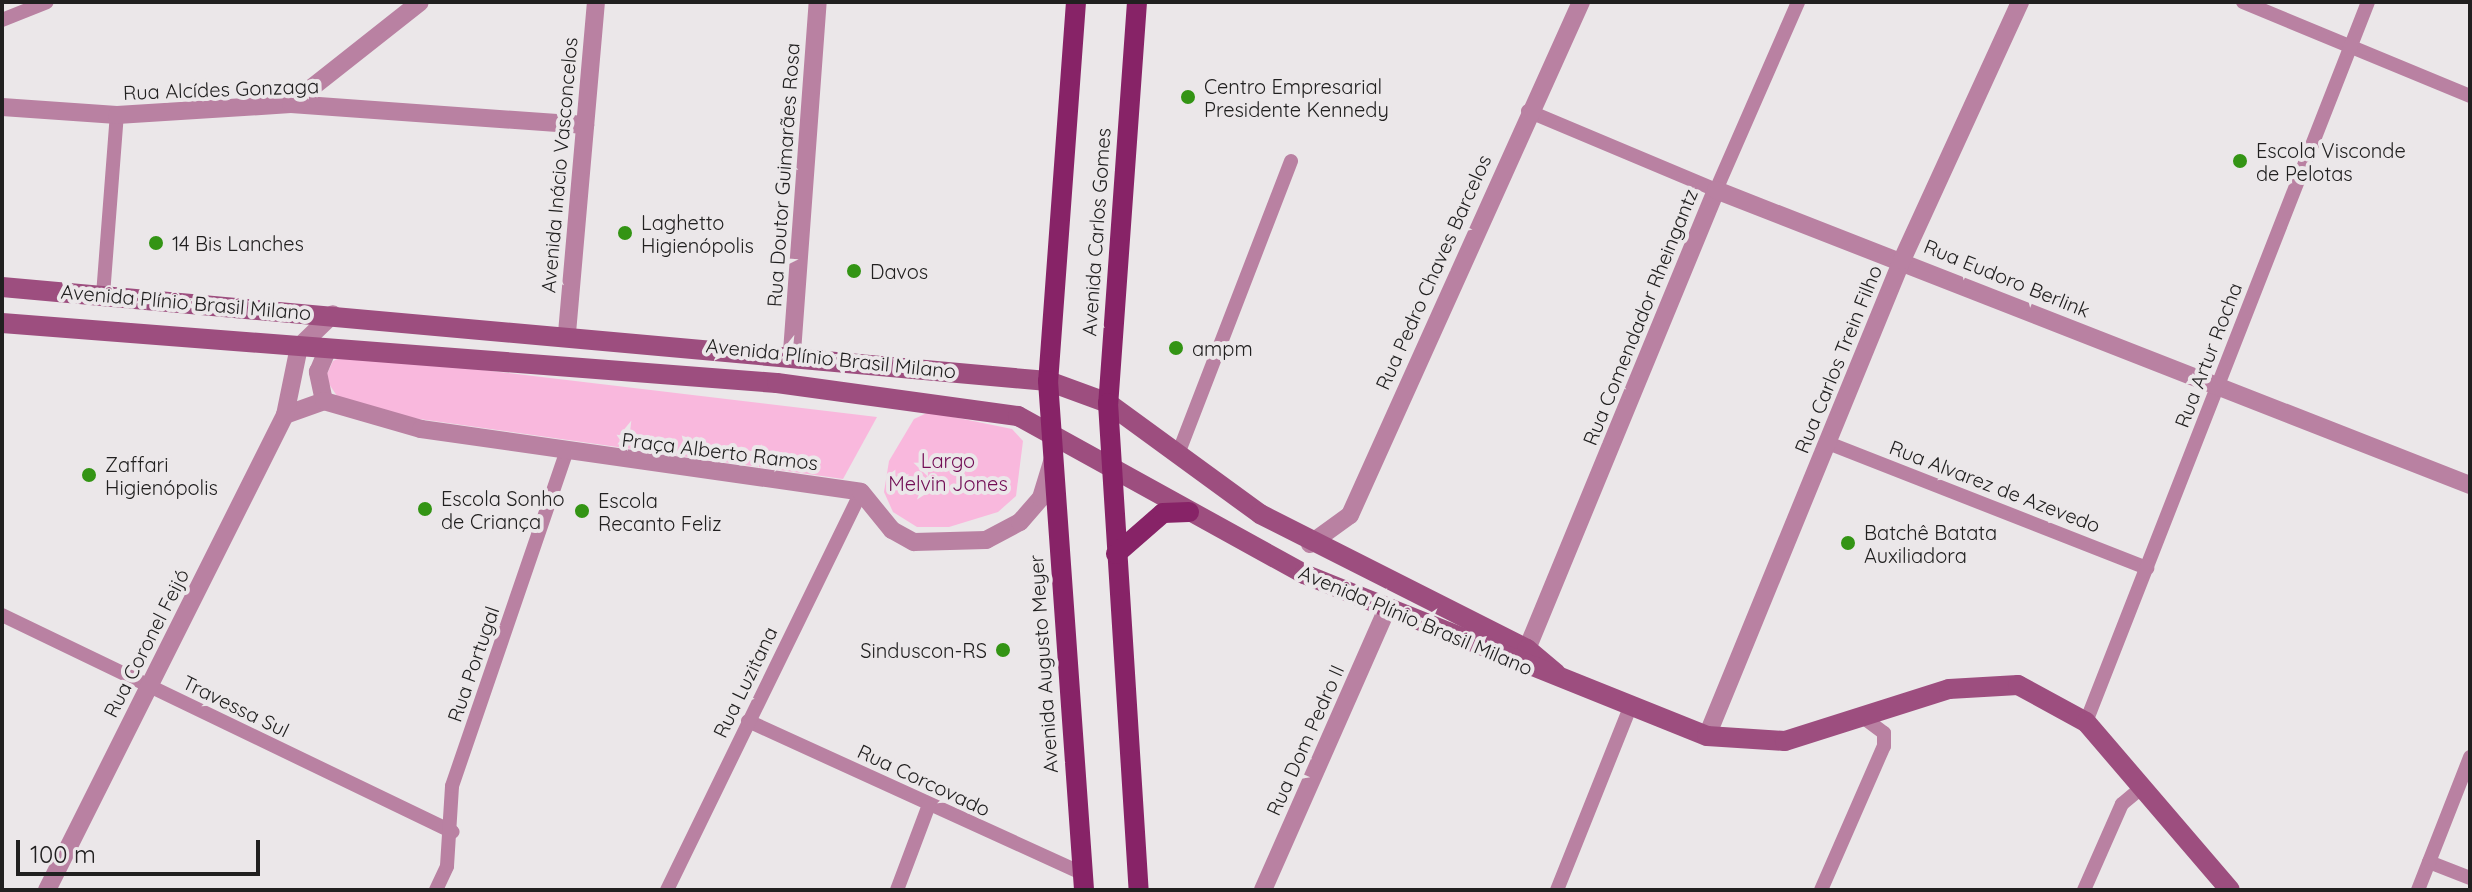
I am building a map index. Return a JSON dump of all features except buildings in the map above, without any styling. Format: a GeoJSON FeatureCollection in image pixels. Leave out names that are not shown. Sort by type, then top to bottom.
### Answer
{"type":"FeatureCollection","features":[{"type":"Feature","properties":{"kind":"main road","name":"Avenida Carlos Gomes"},"geometry":{"type":"LineString","coordinates":[[1050,434],[1048,381],[1076,2]]}},
{"type":"Feature","properties":{"kind":"main road","name":"Avenida Carlos Gomes"},"geometry":{"type":"LineString","coordinates":[[1111,466],[1108,403],[1137,2]]}},
{"type":"Feature","properties":{"kind":"main road","name":"Avenida Plínio Brasil Milano"},"geometry":{"type":"LineString","coordinates":[[2,287],[792,352],[1048,381],[1108,403],[1310,544],[1527,649],[1575,688]]}},
{"type":"Feature","properties":{"kind":"main road","name":"Avenida Plínio Brasil Milano"},"geometry":{"type":"LineString","coordinates":[[2,323],[921,398],[1018,416],[1189,512],[1387,609],[1629,710],[1707,736],[1785,741],[1867,720],[1949,689],[1994,684],[2053,699],[2086,722],[2230,890]]}},
{"type":"Feature","properties":{"kind":"main road","name":"Avenida Augusto Meyer"},"geometry":{"type":"LineString","coordinates":[[1050,434],[1084,882]]}},
{"type":"Feature","properties":{"kind":"main road"},"geometry":{"type":"LineString","coordinates":[[1111,466],[1139,890]]}},
{"type":"Feature","properties":{"kind":"main road"},"geometry":{"type":"LineString","coordinates":[[1116,554],[1163,513],[1189,512]]}},
{"type":"Feature","properties":{"kind":"street"},"geometry":{"type":"LineString","coordinates":[[2,20],[47,2]]}},
{"type":"Feature","properties":{"kind":"street"},"geometry":{"type":"LineString","coordinates":[[291,104],[420,2]]}},
{"type":"Feature","properties":{"kind":"street","name":"Avenida Inácio Vasconcelos"},"geometry":{"type":"LineString","coordinates":[[567,333],[596,2]]}},
{"type":"Feature","properties":{"kind":"street","name":"Rua Doutor Guimarães Rosa"},"geometry":{"type":"LineString","coordinates":[[792,352],[818,2]]}},
{"type":"Feature","properties":{"kind":"street","name":"Rua Pedro Chaves Barcelos"},"geometry":{"type":"LineString","coordinates":[[1310,544],[1350,515],[1528,111],[1581,2]]}},
{"type":"Feature","properties":{"kind":"street","name":"Rua Comendador Rheingantz"},"geometry":{"type":"LineString","coordinates":[[1527,649],[1716,190],[1798,2]]}},
{"type":"Feature","properties":{"kind":"street","name":"Rua Carlos Trein Filho"},"geometry":{"type":"LineString","coordinates":[[1707,736],[1902,260],[2020,2]]}},
{"type":"Feature","properties":{"kind":"street"},"geometry":{"type":"LineString","coordinates":[[2243,2],[2470,96]]}},
{"type":"Feature","properties":{"kind":"street","name":"Rua Artur Rocha"},"geometry":{"type":"LineString","coordinates":[[2086,722],[2368,2]]}},
{"type":"Feature","properties":{"kind":"street","name":"Rua Alcídes Gonzaga"},"geometry":{"type":"LineString","coordinates":[[2,107],[117,115],[291,104],[585,125]]}},
{"type":"Feature","properties":{"kind":"street","name":"Rua Eudoro Berlink"},"geometry":{"type":"LineString","coordinates":[[1528,111],[1716,190],[1902,260],[2470,485]]}},
{"type":"Feature","properties":{"kind":"street"},"geometry":{"type":"LineString","coordinates":[[103,295],[117,115]]}},
{"type":"Feature","properties":{"kind":"street"},"geometry":{"type":"LineString","coordinates":[[1178,454],[1291,161]]}},
{"type":"Feature","properties":{"kind":"street"},"geometry":{"type":"LineString","coordinates":[[299,347],[333,314]]}},
{"type":"Feature","properties":{"kind":"street","name":"Rua Coronel Feijó"},"geometry":{"type":"LineString","coordinates":[[47,890],[285,415],[299,347]]}},
{"type":"Feature","properties":{"kind":"street"},"geometry":{"type":"LineString","coordinates":[[285,415],[324,401],[318,372],[328,349]]}},
{"type":"Feature","properties":{"kind":"street","name":"Praça Alberto Ramos"},"geometry":{"type":"LineString","coordinates":[[324,401],[387,423],[566,453],[861,492]]}},
{"type":"Feature","properties":{"kind":"street","name":"Rua Alvarez de Azevedo"},"geometry":{"type":"LineString","coordinates":[[1828,443],[2147,568]]}},
{"type":"Feature","properties":{"kind":"street","name":"Rua Portugal"},"geometry":{"type":"LineString","coordinates":[[436,890],[452,832],[452,786],[566,453]]}},
{"type":"Feature","properties":{"kind":"street"},"geometry":{"type":"LineString","coordinates":[[861,492],[892,530],[914,542],[986,540],[1020,522],[1041,498],[1052,460]]}},
{"type":"Feature","properties":{"kind":"street","name":"Rua Luzitana"},"geometry":{"type":"LineString","coordinates":[[667,890],[861,492]]}},
{"type":"Feature","properties":{"kind":"street","name":"Rua Dom Pedro II"},"geometry":{"type":"LineString","coordinates":[[1263,890],[1387,609]]}},
{"type":"Feature","properties":{"kind":"street","name":"Travessa Sul"},"geometry":{"type":"LineString","coordinates":[[2,615],[452,832]]}},
{"type":"Feature","properties":{"kind":"street"},"geometry":{"type":"LineString","coordinates":[[1557,890],[1629,710]]}},
{"type":"Feature","properties":{"kind":"street"},"geometry":{"type":"LineString","coordinates":[[1821,890],[1884,746],[1884,733],[1867,720]]}},
{"type":"Feature","properties":{"kind":"street","name":"Rua Corcovado"},"geometry":{"type":"LineString","coordinates":[[748,721],[929,805],[1084,882]]}},
{"type":"Feature","properties":{"kind":"street"},"geometry":{"type":"LineString","coordinates":[[2418,890],[2470,757]]}},
{"type":"Feature","properties":{"kind":"street"},"geometry":{"type":"LineString","coordinates":[[2084,890],[2122,804],[2142,787]]}},
{"type":"Feature","properties":{"kind":"street"},"geometry":{"type":"LineString","coordinates":[[897,890],[929,805]]}},
{"type":"Feature","properties":{"kind":"street"},"geometry":{"type":"LineString","coordinates":[[2429,862],[2470,878]]}},
{"type":"Feature","properties":{"kind":"green space"},"geometry":{"type":"Polygon","coordinates":[[[348,354],[877,417],[843,479],[391,415],[339,399],[325,378],[333,361],[348,354]]]}},
{"type":"Feature","properties":{"kind":"green space","name":"Largo Melvin Jones"},"geometry":{"type":"Polygon","coordinates":[[[929,412],[1012,429],[1023,441],[1016,496],[998,512],[949,527],[917,527],[893,512],[884,492],[889,461],[914,419],[929,412]]]}},
{"type":"Feature","properties":{"kind":"place","name":"Centro Empresarial Presidente Kennedy"},"geometry":{"type":"Point","coordinates":[1188,97]}},
{"type":"Feature","properties":{"kind":"place","name":"Escola Visconde de Pelotas"},"geometry":{"type":"Point","coordinates":[2240,161]}},
{"type":"Feature","properties":{"kind":"place","name":"Laghetto Higienópolis"},"geometry":{"type":"Point","coordinates":[625,233]}},
{"type":"Feature","properties":{"kind":"place","name":"14 Bis Lanches"},"geometry":{"type":"Point","coordinates":[156,243]}},
{"type":"Feature","properties":{"kind":"place","name":"Davos"},"geometry":{"type":"Point","coordinates":[854,271]}},
{"type":"Feature","properties":{"kind":"place","name":"ampm"},"geometry":{"type":"Point","coordinates":[1176,348]}},
{"type":"Feature","properties":{"kind":"place","name":"Zaffari Higienópolis"},"geometry":{"type":"Point","coordinates":[89,475]}},
{"type":"Feature","properties":{"kind":"place","name":"Escola Sonho de Criança"},"geometry":{"type":"Point","coordinates":[425,509]}},
{"type":"Feature","properties":{"kind":"place","name":"Escola Recanto Feliz"},"geometry":{"type":"Point","coordinates":[582,511]}},
{"type":"Feature","properties":{"kind":"place","name":"Batchê Batata Auxiliadora"},"geometry":{"type":"Point","coordinates":[1848,543]}},
{"type":"Feature","properties":{"kind":"place","name":"Sinduscon-RS"},"geometry":{"type":"Point","coordinates":[1003,650]}}]}
